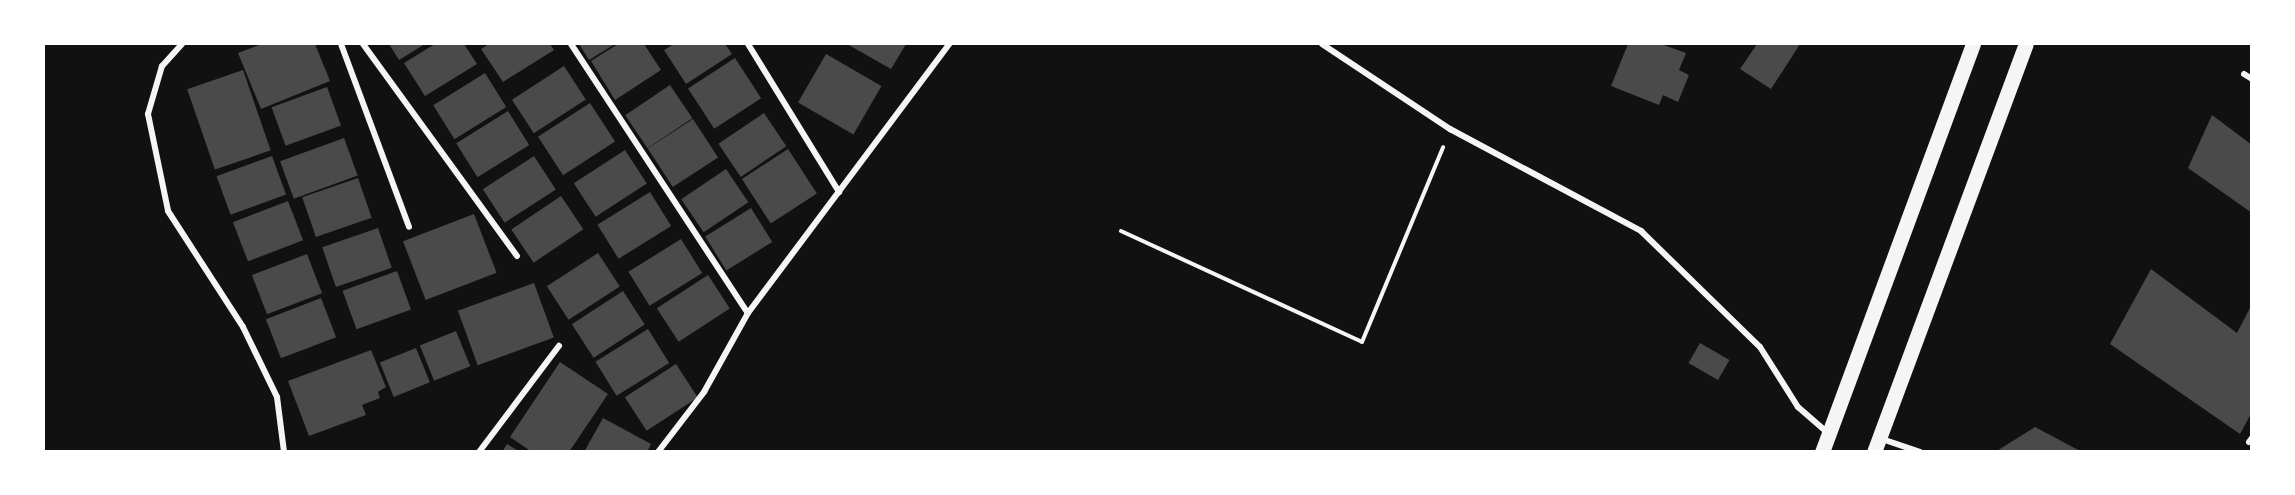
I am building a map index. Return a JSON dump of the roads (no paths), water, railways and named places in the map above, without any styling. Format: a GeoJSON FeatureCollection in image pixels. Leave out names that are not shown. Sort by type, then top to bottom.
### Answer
{"type":"FeatureCollection","features":[{"type":"Feature","properties":{"kind":"main road"},"geometry":{"type":"LineString","coordinates":[[1822,452],[1973,44]]}},
{"type":"Feature","properties":{"kind":"main road"},"geometry":{"type":"LineString","coordinates":[[1876,445],[2026,44]]}},
{"type":"Feature","properties":{"kind":"street"},"geometry":{"type":"LineString","coordinates":[[182,44],[162,66],[148,114],[168,211],[243,327],[277,397],[284,452]]}},
{"type":"Feature","properties":{"kind":"street"},"geometry":{"type":"LineString","coordinates":[[341,44],[409,226]]}},
{"type":"Feature","properties":{"kind":"street"},"geometry":{"type":"LineString","coordinates":[[363,44],[517,256]]}},
{"type":"Feature","properties":{"kind":"street"},"geometry":{"type":"LineString","coordinates":[[571,44],[748,313]]}},
{"type":"Feature","properties":{"kind":"street"},"geometry":{"type":"LineString","coordinates":[[748,44],[839,192]]}},
{"type":"Feature","properties":{"kind":"street"},"geometry":{"type":"LineString","coordinates":[[658,452],[704,392],[748,313],[949,44]]}},
{"type":"Feature","properties":{"kind":"street"},"geometry":{"type":"LineString","coordinates":[[1322,44],[1450,129],[1641,231],[1760,347],[1798,408],[1828,433]]}},
{"type":"Feature","properties":{"kind":"street"},"geometry":{"type":"LineString","coordinates":[[2244,74],[2252,80]]}},
{"type":"Feature","properties":{"kind":"street"},"geometry":{"type":"LineString","coordinates":[[480,452],[559,346]]}},
{"type":"Feature","properties":{"kind":"street"},"geometry":{"type":"LineString","coordinates":[[1876,445],[1920,452]]}}]}
